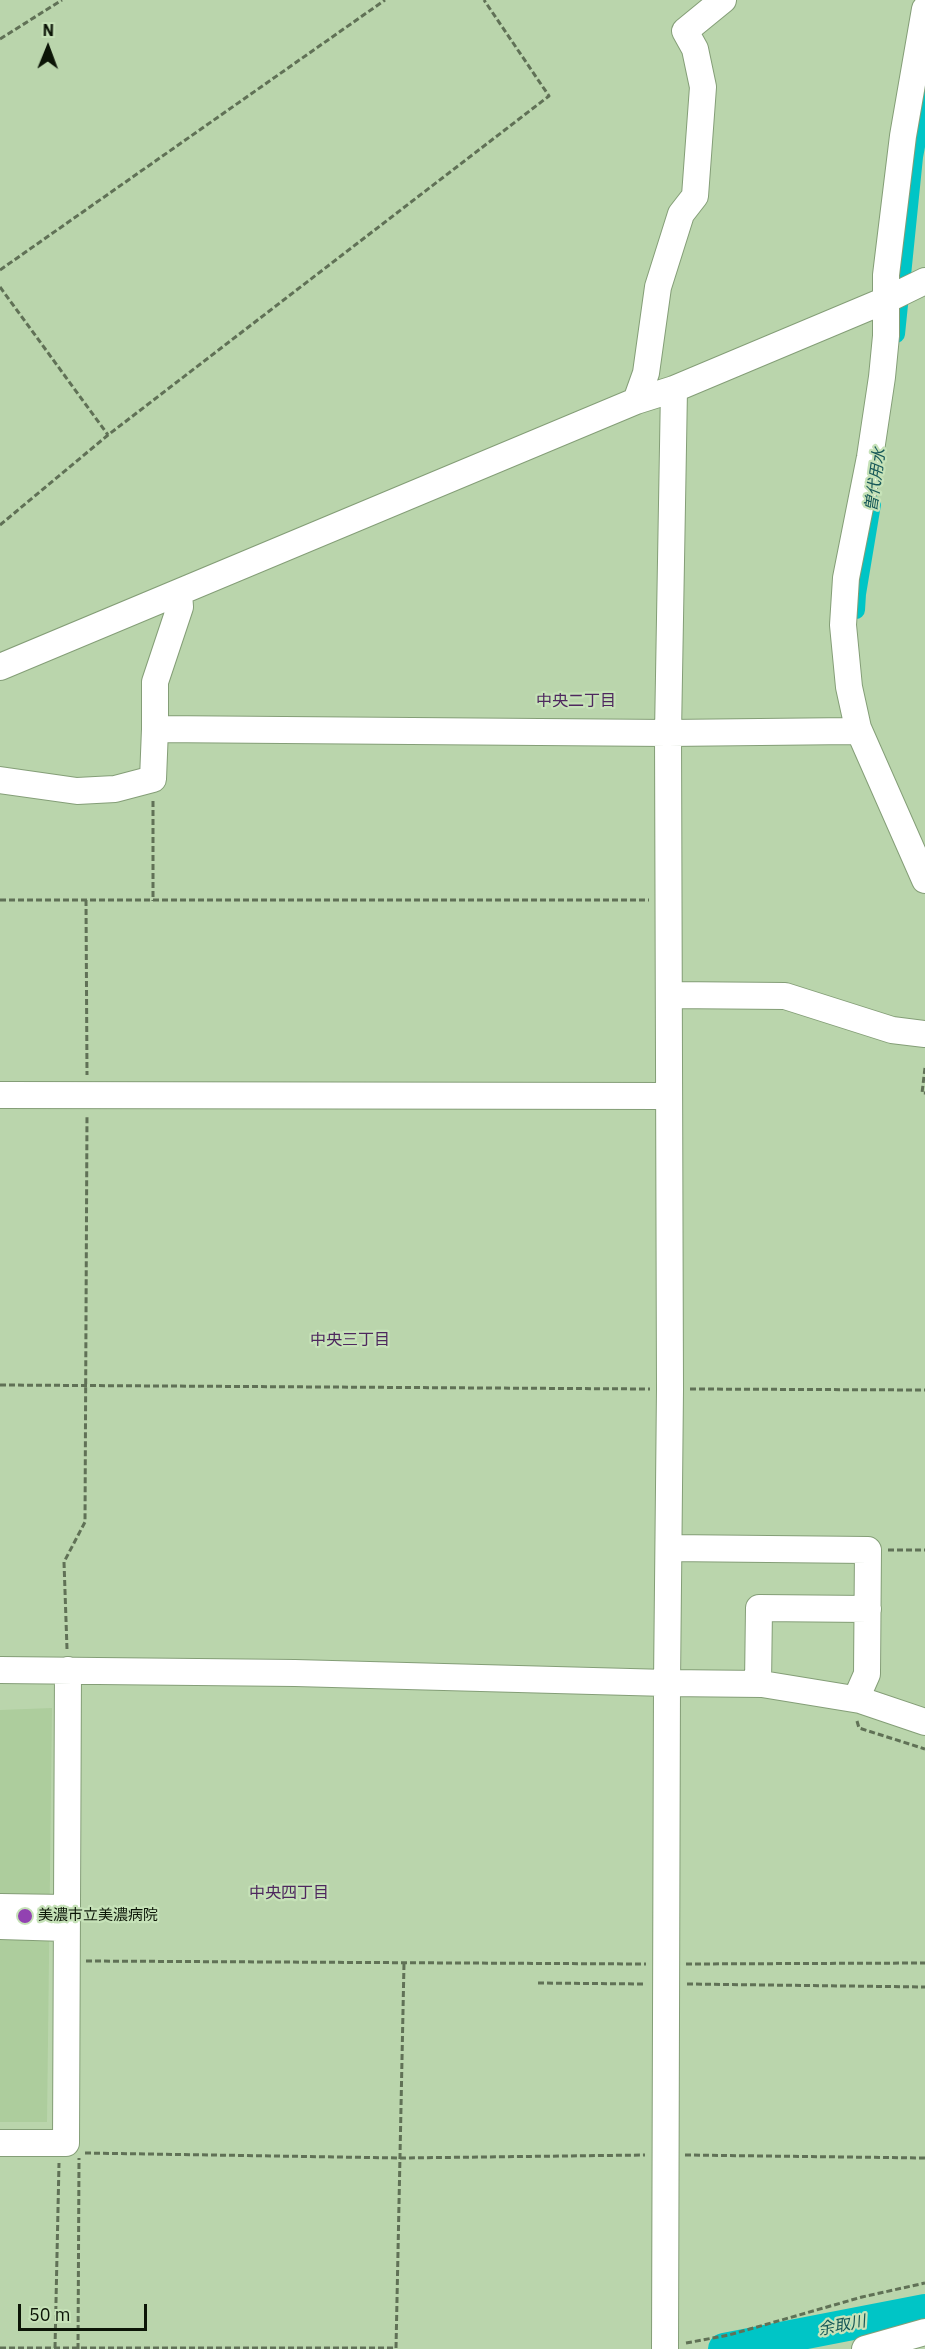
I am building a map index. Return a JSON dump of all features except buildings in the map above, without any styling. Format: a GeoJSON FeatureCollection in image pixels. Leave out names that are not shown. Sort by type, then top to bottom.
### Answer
{"type":"FeatureCollection","features":[{"type":"Feature","properties":{"kind":"street"},"geometry":{"type":"LineString","coordinates":[[636,401],[646,373],[658,287],[681,214],[695,196],[703,87],[695,49],[685,31],[723,0]]}},
{"type":"Feature","properties":{"kind":"street"},"geometry":{"type":"LineString","coordinates":[[925,9],[903,136],[886,275],[886,336],[882,377],[870,457],[846,578],[843,625],[849,687],[858,728],[925,880]]}},
{"type":"Feature","properties":{"kind":"street"},"geometry":{"type":"LineString","coordinates":[[0,668],[636,401],[674,389],[919,284]]}},
{"type":"Feature","properties":{"kind":"street"},"geometry":{"type":"LineString","coordinates":[[665,2348],[670,1389],[668,734],[674,389]]}},
{"type":"Feature","properties":{"kind":"street"},"geometry":{"type":"LineString","coordinates":[[0,780],[77,791],[115,789],[153,779],[155,682],[180,607],[179,593]]}},
{"type":"Feature","properties":{"kind":"street"},"geometry":{"type":"LineString","coordinates":[[155,729],[668,734],[852,731],[858,728]]}},
{"type":"Feature","properties":{"kind":"street"},"geometry":{"type":"LineString","coordinates":[[669,995],[785,996],[892,1030],[925,1034]]}},
{"type":"Feature","properties":{"kind":"street"},"geometry":{"type":"LineString","coordinates":[[0,1095],[669,1096]]}},
{"type":"Feature","properties":{"kind":"street"},"geometry":{"type":"LineString","coordinates":[[669,1548],[868,1550],[867,1674],[856,1699]]}},
{"type":"Feature","properties":{"kind":"street"},"geometry":{"type":"LineString","coordinates":[[758,1684],[759,1608],[868,1609]]}},
{"type":"Feature","properties":{"kind":"street"},"geometry":{"type":"LineString","coordinates":[[0,1670],[758,1684],[856,1699],[925,1722]]}},
{"type":"Feature","properties":{"kind":"street"},"geometry":{"type":"LineString","coordinates":[[0,2143],[66,2143],[68,1670]]}},
{"type":"Feature","properties":{"kind":"street"},"geometry":{"type":"LineString","coordinates":[[0,1907],[66,1918]]}},
{"type":"Feature","properties":{"kind":"street"},"geometry":{"type":"LineString","coordinates":[[0,1926],[66,1918]]}},
{"type":"Feature","properties":{"kind":"street"},"geometry":{"type":"LineString","coordinates":[[865,2349],[925,2332]]}},
{"type":"Feature","properties":{"kind":"path"},"geometry":{"type":"LineString","coordinates":[[0,39],[62,0]]}},
{"type":"Feature","properties":{"kind":"path"},"geometry":{"type":"LineString","coordinates":[[0,270],[385,0]]}},
{"type":"Feature","properties":{"kind":"path"},"geometry":{"type":"LineString","coordinates":[[0,525],[108,435],[549,96],[484,0]]}},
{"type":"Feature","properties":{"kind":"path"},"geometry":{"type":"LineString","coordinates":[[0,287],[108,435]]}},
{"type":"Feature","properties":{"kind":"path"},"geometry":{"type":"LineString","coordinates":[[153,779],[153,901]]}},
{"type":"Feature","properties":{"kind":"path"},"geometry":{"type":"LineString","coordinates":[[0,900],[668,900]]}},
{"type":"Feature","properties":{"kind":"path"},"geometry":{"type":"LineString","coordinates":[[68,1670],[64,1562],[85,1522],[86,900]]}},
{"type":"Feature","properties":{"kind":"path"},"geometry":{"type":"LineString","coordinates":[[925,1068],[921,1093],[925,1093]]}},
{"type":"Feature","properties":{"kind":"path"},"geometry":{"type":"LineString","coordinates":[[0,1385],[925,1390]]}},
{"type":"Feature","properties":{"kind":"path"},"geometry":{"type":"LineString","coordinates":[[868,1550],[925,1550]]}},
{"type":"Feature","properties":{"kind":"path"},"geometry":{"type":"LineString","coordinates":[[66,1961],[404,1963],[925,1987]]}},
{"type":"Feature","properties":{"kind":"path"},"geometry":{"type":"LineString","coordinates":[[0,2348],[396,2348],[404,1963]]}},
{"type":"Feature","properties":{"kind":"path"},"geometry":{"type":"LineString","coordinates":[[538,1983],[667,1974],[925,1963]]}},
{"type":"Feature","properties":{"kind":"path"},"geometry":{"type":"LineString","coordinates":[[55,2349],[59,2143]]}},
{"type":"Feature","properties":{"kind":"path"},"geometry":{"type":"LineString","coordinates":[[78,2349],[79,2153],[401,2158],[666,2155],[925,2158]]}},
{"type":"Feature","properties":{"kind":"path"},"geometry":{"type":"LineString","coordinates":[[665,2348],[729,2334],[862,2297],[925,2283]]}},
{"type":"Feature","properties":{"kind":"shaded area","name":"美濃市立美濃病院"},"geometry":{"type":"Polygon","coordinates":[[[52,1708],[47,2122],[0,2122],[0,1710],[52,1708]]]}},
{"type":"Feature","properties":{"kind":"waterway","name":"曽代用水"},"geometry":{"type":"LineString","coordinates":[[896,334],[914,157],[925,97]]}},
{"type":"Feature","properties":{"kind":"waterway","name":"曽代用水"},"geometry":{"type":"LineString","coordinates":[[856,610],[872,504]]}},
{"type":"Feature","properties":{"kind":"waterway","name":"余取川"},"geometry":{"type":"LineString","coordinates":[[724,2349],[925,2310]]}},
{"type":"Feature","properties":{"kind":"place","name":"美濃市立美濃病院"},"geometry":{"type":"Point","coordinates":[25,1916]}},
{"type":"Feature","properties":{"kind":"district","name":"中央二丁目"},"geometry":{"type":"Point","coordinates":[576,701]}},
{"type":"Feature","properties":{"kind":"district","name":"中央三丁目"},"geometry":{"type":"Point","coordinates":[350,1340]}},
{"type":"Feature","properties":{"kind":"district","name":"中央四丁目"},"geometry":{"type":"Point","coordinates":[289,1893]}}]}
